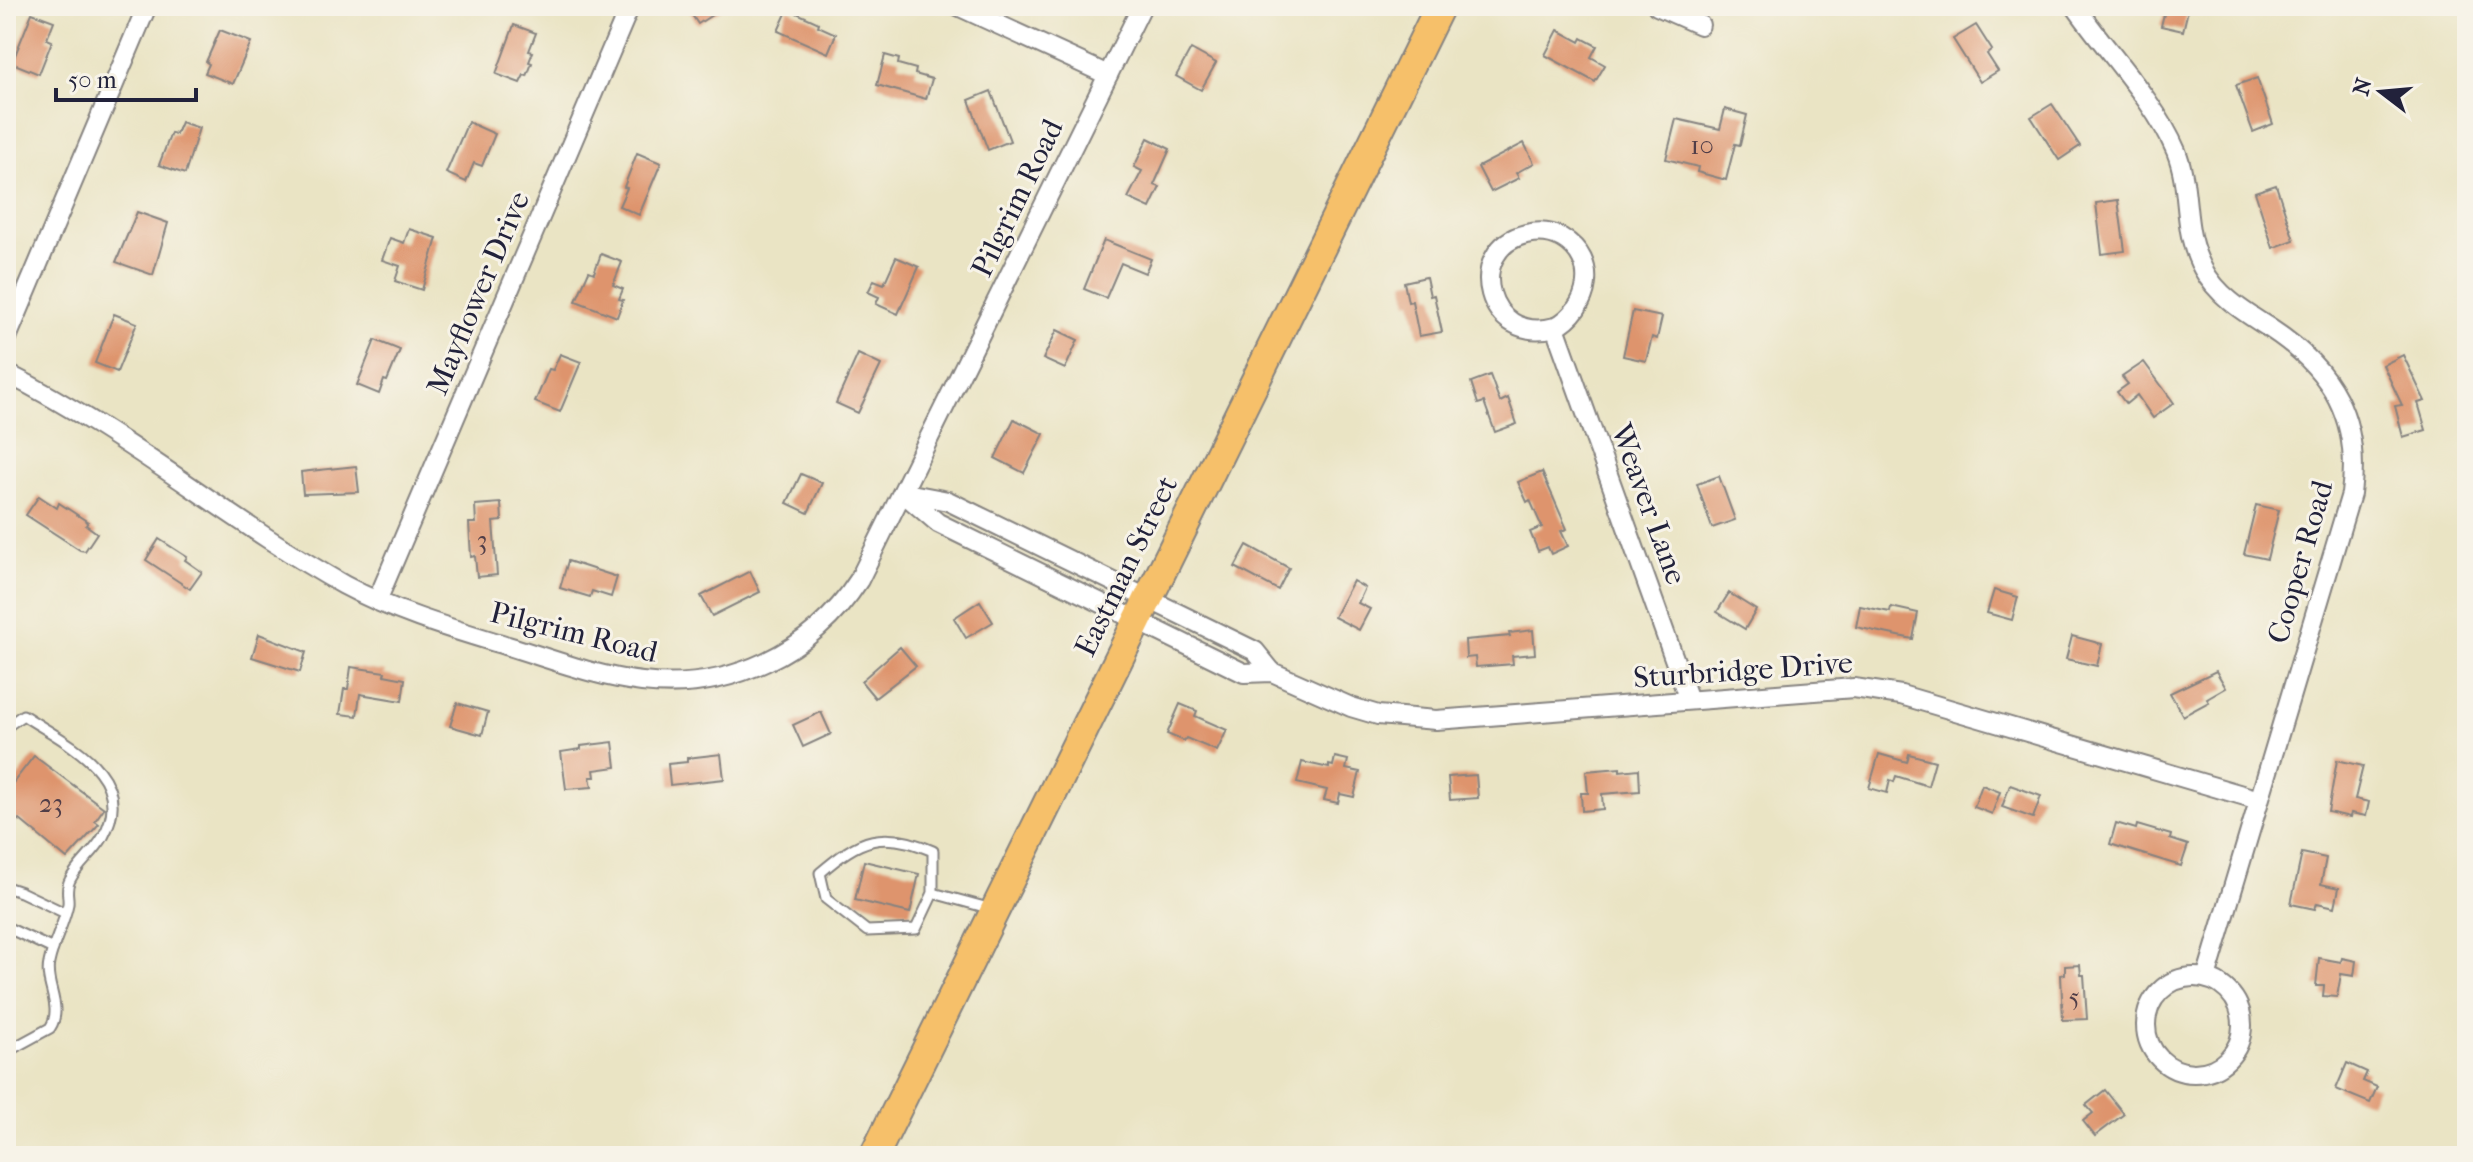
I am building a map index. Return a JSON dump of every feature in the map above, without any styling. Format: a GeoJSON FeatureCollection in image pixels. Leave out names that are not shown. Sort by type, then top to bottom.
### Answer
{"type":"FeatureCollection","features":[{"type":"Feature","properties":{"kind":"main road","name":"Eastman Street"},"geometry":{"type":"LineString","coordinates":[[874,1156],[1440,6]]}},
{"type":"Feature","properties":{"kind":"street"},"geometry":{"type":"LineString","coordinates":[[6,340],[147,6]]}},
{"type":"Feature","properties":{"kind":"street","name":"Mayflower Drive"},"geometry":{"type":"LineString","coordinates":[[377,601],[630,6]]}},
{"type":"Feature","properties":{"kind":"street"},"geometry":{"type":"LineString","coordinates":[[958,6],[1108,75]]}},
{"type":"Feature","properties":{"kind":"street","name":"Pilgrim Road"},"geometry":{"type":"LineString","coordinates":[[6,373],[74,412],[324,573],[417,618],[621,678],[678,684],[716,679],[754,668],[806,638],[836,611],[864,571],[1142,6]]}},
{"type":"Feature","properties":{"kind":"street"},"geometry":{"type":"LineString","coordinates":[[1657,6],[1700,25]]}},
{"type":"Feature","properties":{"kind":"street","name":"Cooper Road"},"geometry":{"type":"LineString","coordinates":[[2075,6],[2168,134],[2182,171],[2189,236],[2204,272],[2226,298],[2305,352],[2320,369],[2340,405],[2353,450],[2351,494],[2206,978]]}},
{"type":"Feature","properties":{"kind":"street"},"geometry":{"type":"LineString","coordinates":[[1541,232],[1560,237],[1576,250],[1585,268],[1584,299],[1572,316],[1555,327],[1525,329],[1507,319],[1494,303],[1489,284],[1492,263],[1503,246],[1520,235],[1541,232]]}},
{"type":"Feature","properties":{"kind":"street","name":"Weaver Lane"},"geometry":{"type":"LineString","coordinates":[[1555,327],[1689,700]]}},
{"type":"Feature","properties":{"kind":"street","name":"Sturbridge Drive"},"geometry":{"type":"LineString","coordinates":[[903,493],[938,523],[1142,610],[1244,673],[1272,672],[1351,707],[1410,720],[1436,720],[1825,689],[1877,690],[2259,800]]}},
{"type":"Feature","properties":{"kind":"street"},"geometry":{"type":"LineString","coordinates":[[2185,978],[2206,978],[2223,987],[2236,1002],[2242,1020],[2240,1039],[2230,1056],[2215,1068],[2197,1074],[2177,1071],[2159,1060],[2153,1051],[2146,1032],[2148,1011],[2152,1001],[2166,986],[2185,978]]}},
{"type":"Feature","properties":{"kind":"lane"},"geometry":{"type":"LineString","coordinates":[[6,727],[23,715],[96,764],[109,786],[111,814],[108,828],[94,851],[68,883],[65,913],[48,966],[54,1023],[6,1052]]}},
{"type":"Feature","properties":{"kind":"lane"},"geometry":{"type":"LineString","coordinates":[[876,839],[907,840],[933,851],[933,893],[916,929],[867,931],[826,899],[820,873],[842,854],[876,839]]}},
{"type":"Feature","properties":{"kind":"lane"},"geometry":{"type":"LineString","coordinates":[[6,887],[65,913]]}},
{"type":"Feature","properties":{"kind":"lane"},"geometry":{"type":"LineString","coordinates":[[933,893],[995,910]]}},
{"type":"Feature","properties":{"kind":"lane"},"geometry":{"type":"LineString","coordinates":[[6,927],[53,949]]}},
{"type":"Feature","properties":{"kind":"building"},"geometry":{"type":"Polygon","coordinates":[[[686,6],[726,6],[698,24],[686,6]]]}},
{"type":"Feature","properties":{"kind":"building"},"geometry":{"type":"Polygon","coordinates":[[[2166,6],[2189,6],[2183,31],[2161,26],[2166,6]]]}},
{"type":"Feature","properties":{"kind":"building"},"geometry":{"type":"Polygon","coordinates":[[[788,9],[836,34],[828,53],[778,31],[788,9]]]}},
{"type":"Feature","properties":{"kind":"building"},"geometry":{"type":"Polygon","coordinates":[[[32,13],[54,21],[47,39],[52,41],[39,74],[12,63],[32,13]]]}},
{"type":"Feature","properties":{"kind":"building"},"geometry":{"type":"Polygon","coordinates":[[[514,25],[536,33],[529,51],[533,52],[529,62],[532,63],[527,76],[524,75],[520,83],[496,74],[514,25]]]}},
{"type":"Feature","properties":{"kind":"building"},"geometry":{"type":"Polygon","coordinates":[[[1976,25],[1992,50],[1987,54],[1998,71],[1980,82],[1953,39],[1976,25]]]}},
{"type":"Feature","properties":{"kind":"building"},"geometry":{"type":"Polygon","coordinates":[[[220,30],[251,42],[233,84],[205,73],[209,64],[206,62],[220,30]]]}},
{"type":"Feature","properties":{"kind":"building"},"geometry":{"type":"Polygon","coordinates":[[[1558,30],[1580,42],[1582,38],[1597,46],[1591,57],[1605,65],[1595,82],[1545,55],[1558,30]]]}},
{"type":"Feature","properties":{"kind":"building"},"geometry":{"type":"Polygon","coordinates":[[[1191,49],[1216,63],[1201,90],[1176,76],[1191,49]]]}},
{"type":"Feature","properties":{"kind":"building"},"geometry":{"type":"Polygon","coordinates":[[[885,55],[899,59],[898,64],[916,69],[915,74],[932,79],[926,99],[877,85],[885,55]]]}},
{"type":"Feature","properties":{"kind":"building"},"geometry":{"type":"Polygon","coordinates":[[[2257,78],[2273,124],[2253,132],[2236,85],[2257,78]]]}},
{"type":"Feature","properties":{"kind":"building"},"geometry":{"type":"Polygon","coordinates":[[[991,91],[1010,141],[988,150],[969,100],[991,91]]]}},
{"type":"Feature","properties":{"kind":"building"},"geometry":{"type":"Polygon","coordinates":[[[2052,104],[2080,146],[2059,160],[2031,117],[2052,104]]]}},
{"type":"Feature","properties":{"kind":"building"},"geometry":{"type":"Polygon","coordinates":[[[1725,109],[1747,115],[1740,145],[1735,144],[1726,180],[1697,172],[1698,167],[1666,159],[1676,119],[1720,129],[1725,109]]]}},
{"type":"Feature","properties":{"kind":"building"},"geometry":{"type":"Polygon","coordinates":[[[181,122],[199,128],[185,174],[159,165],[171,133],[176,134],[181,122]]]}},
{"type":"Feature","properties":{"kind":"building"},"geometry":{"type":"Polygon","coordinates":[[[468,122],[495,134],[482,166],[474,163],[466,182],[446,173],[468,122]]]}},
{"type":"Feature","properties":{"kind":"building"},"geometry":{"type":"Polygon","coordinates":[[[1148,138],[1170,149],[1154,185],[1160,187],[1150,208],[1128,198],[1142,171],[1134,167],[1148,138]]]}},
{"type":"Feature","properties":{"kind":"building"},"geometry":{"type":"Polygon","coordinates":[[[1524,143],[1534,163],[1516,173],[1519,178],[1491,192],[1478,167],[1524,143]]]}},
{"type":"Feature","properties":{"kind":"building"},"geometry":{"type":"Polygon","coordinates":[[[637,153],[661,163],[639,215],[619,206],[637,153]]]}},
{"type":"Feature","properties":{"kind":"building"},"geometry":{"type":"Polygon","coordinates":[[[2276,185],[2294,240],[2273,248],[2255,192],[2276,185]]]}},
{"type":"Feature","properties":{"kind":"building"},"geometry":{"type":"Polygon","coordinates":[[[2118,200],[2125,251],[2102,254],[2096,203],[2118,200]]]}},
{"type":"Feature","properties":{"kind":"building"},"geometry":{"type":"Polygon","coordinates":[[[137,212],[168,223],[153,275],[116,262],[137,212]]]}},
{"type":"Feature","properties":{"kind":"building"},"geometry":{"type":"Polygon","coordinates":[[[409,229],[437,238],[422,290],[395,281],[400,266],[382,260],[390,238],[404,243],[409,229]]]}},
{"type":"Feature","properties":{"kind":"building"},"geometry":{"type":"Polygon","coordinates":[[[1104,240],[1151,259],[1145,273],[1121,263],[1106,298],[1084,289],[1104,240]]]}},
{"type":"Feature","properties":{"kind":"building"},"geometry":{"type":"Polygon","coordinates":[[[601,254],[622,262],[613,285],[623,289],[617,317],[576,301],[589,271],[594,273],[601,254]]]}},
{"type":"Feature","properties":{"kind":"building"},"geometry":{"type":"Polygon","coordinates":[[[896,257],[919,267],[898,314],[876,304],[879,297],[868,292],[874,280],[884,284],[896,257]]]}},
{"type":"Feature","properties":{"kind":"building"},"geometry":{"type":"Polygon","coordinates":[[[1426,277],[1430,296],[1434,295],[1442,332],[1419,336],[1412,301],[1408,302],[1404,282],[1426,277]]]}},
{"type":"Feature","properties":{"kind":"building"},"geometry":{"type":"Polygon","coordinates":[[[1633,311],[1662,317],[1657,339],[1652,337],[1646,361],[1623,356],[1633,311]]]}},
{"type":"Feature","properties":{"kind":"building"},"geometry":{"type":"Polygon","coordinates":[[[114,314],[137,323],[117,372],[95,363],[114,314]]]}},
{"type":"Feature","properties":{"kind":"building"},"geometry":{"type":"Polygon","coordinates":[[[1057,330],[1078,340],[1065,369],[1043,359],[1057,330]]]}},
{"type":"Feature","properties":{"kind":"building"},"geometry":{"type":"Polygon","coordinates":[[[375,340],[400,350],[379,394],[357,385],[375,340]]]}},
{"type":"Feature","properties":{"kind":"building"},"geometry":{"type":"Polygon","coordinates":[[[560,354],[581,362],[560,412],[535,402],[549,369],[553,370],[560,354]]]}},
{"type":"Feature","properties":{"kind":"building"},"geometry":{"type":"Polygon","coordinates":[[[858,354],[881,365],[858,413],[836,403],[858,354]]]}},
{"type":"Feature","properties":{"kind":"building"},"geometry":{"type":"Polygon","coordinates":[[[2403,355],[2425,401],[2418,403],[2426,430],[2403,437],[2395,406],[2402,405],[2383,365],[2403,355]]]}},
{"type":"Feature","properties":{"kind":"building"},"geometry":{"type":"Polygon","coordinates":[[[2144,362],[2174,403],[2153,418],[2137,395],[2126,404],[2117,392],[2128,384],[2122,377],[2144,362]]]}},
{"type":"Feature","properties":{"kind":"building"},"geometry":{"type":"Polygon","coordinates":[[[1490,375],[1500,402],[1508,398],[1517,424],[1495,432],[1484,402],[1478,404],[1471,382],[1490,375]]]}},
{"type":"Feature","properties":{"kind":"building"},"geometry":{"type":"Polygon","coordinates":[[[1014,419],[1044,434],[1024,473],[995,458],[1014,419]]]}},
{"type":"Feature","properties":{"kind":"building"},"geometry":{"type":"Polygon","coordinates":[[[356,466],[359,492],[303,494],[301,472],[356,466]]]}},
{"type":"Feature","properties":{"kind":"building"},"geometry":{"type":"Polygon","coordinates":[[[1542,472],[1567,529],[1561,531],[1568,546],[1551,554],[1548,547],[1538,551],[1530,532],[1542,527],[1518,482],[1542,472]]]}},
{"type":"Feature","properties":{"kind":"building"},"geometry":{"type":"Polygon","coordinates":[[[801,474],[822,483],[808,513],[787,503],[801,474]]]}},
{"type":"Feature","properties":{"kind":"building"},"geometry":{"type":"Polygon","coordinates":[[[1719,476],[1735,520],[1712,528],[1697,484],[1719,476]]]}},
{"type":"Feature","properties":{"kind":"building"},"geometry":{"type":"Polygon","coordinates":[[[39,496],[57,508],[59,503],[88,522],[86,525],[97,533],[85,551],[26,515],[39,496]]]}},
{"type":"Feature","properties":{"kind":"building"},"geometry":{"type":"Polygon","coordinates":[[[501,503],[502,521],[493,522],[497,575],[477,577],[475,556],[471,557],[469,523],[476,523],[475,505],[501,503]]]}},
{"type":"Feature","properties":{"kind":"building"},"geometry":{"type":"Polygon","coordinates":[[[2256,505],[2279,510],[2267,559],[2244,554],[2256,505]]]}},
{"type":"Feature","properties":{"kind":"building"},"geometry":{"type":"Polygon","coordinates":[[[159,539],[187,557],[185,560],[202,572],[190,589],[146,560],[159,539]]]}},
{"type":"Feature","properties":{"kind":"building"},"geometry":{"type":"Polygon","coordinates":[[[1247,545],[1289,568],[1278,590],[1235,567],[1247,545]]]}},
{"type":"Feature","properties":{"kind":"building"},"geometry":{"type":"Polygon","coordinates":[[[568,561],[617,577],[611,597],[592,591],[590,597],[560,588],[568,561]]]}},
{"type":"Feature","properties":{"kind":"building"},"geometry":{"type":"Polygon","coordinates":[[[750,571],[760,592],[712,616],[701,596],[750,571]]]}},
{"type":"Feature","properties":{"kind":"building"},"geometry":{"type":"Polygon","coordinates":[[[1353,581],[1365,588],[1358,603],[1370,609],[1359,630],[1334,617],[1353,581]]]}},
{"type":"Feature","properties":{"kind":"building"},"geometry":{"type":"Polygon","coordinates":[[[1994,590],[2018,597],[2012,620],[1987,613],[1994,590]]]}},
{"type":"Feature","properties":{"kind":"building"},"geometry":{"type":"Polygon","coordinates":[[[1729,593],[1756,610],[1745,629],[1717,612],[1729,593]]]}},
{"type":"Feature","properties":{"kind":"building"},"geometry":{"type":"Polygon","coordinates":[[[980,601],[993,622],[966,638],[954,618],[980,601]]]}},
{"type":"Feature","properties":{"kind":"building"},"geometry":{"type":"Polygon","coordinates":[[[1860,606],[1890,612],[1891,607],[1918,613],[1913,639],[1856,627],[1860,606]]]}},
{"type":"Feature","properties":{"kind":"building"},"geometry":{"type":"Polygon","coordinates":[[[1533,630],[1535,654],[1512,656],[1513,664],[1476,667],[1475,657],[1466,658],[1465,640],[1510,636],[1509,633],[1533,630]]]}},
{"type":"Feature","properties":{"kind":"building"},"geometry":{"type":"Polygon","coordinates":[[[259,634],[306,652],[300,672],[252,657],[259,634]]]}},
{"type":"Feature","properties":{"kind":"building"},"geometry":{"type":"Polygon","coordinates":[[[2072,636],[2102,644],[2097,666],[2066,659],[2072,636]]]}},
{"type":"Feature","properties":{"kind":"building"},"geometry":{"type":"Polygon","coordinates":[[[900,647],[916,666],[875,698],[861,681],[900,647]]]}},
{"type":"Feature","properties":{"kind":"building"},"geometry":{"type":"Polygon","coordinates":[[[351,667],[385,672],[384,675],[405,679],[402,701],[360,694],[357,716],[340,714],[351,667]]]}},
{"type":"Feature","properties":{"kind":"building"},"geometry":{"type":"Polygon","coordinates":[[[2216,671],[2226,688],[2207,699],[2209,702],[2183,716],[2170,693],[2216,671]]]}},
{"type":"Feature","properties":{"kind":"building"},"geometry":{"type":"Polygon","coordinates":[[[457,703],[488,712],[482,735],[450,726],[457,703]]]}},
{"type":"Feature","properties":{"kind":"building"},"geometry":{"type":"Polygon","coordinates":[[[1180,704],[1197,711],[1195,716],[1227,730],[1217,751],[1167,734],[1180,704]]]}},
{"type":"Feature","properties":{"kind":"building"},"geometry":{"type":"Polygon","coordinates":[[[821,712],[831,734],[803,747],[793,725],[821,712]]]}},
{"type":"Feature","properties":{"kind":"building"},"geometry":{"type":"Polygon","coordinates":[[[613,742],[616,767],[594,770],[595,777],[590,777],[592,787],[566,789],[561,752],[613,742]]]}},
{"type":"Feature","properties":{"kind":"building"},"geometry":{"type":"Polygon","coordinates":[[[721,754],[724,779],[670,785],[668,764],[721,754]]]}},
{"type":"Feature","properties":{"kind":"building"},"geometry":{"type":"Polygon","coordinates":[[[1879,754],[1907,762],[1909,754],[1935,761],[1928,786],[1896,776],[1894,782],[1890,780],[1887,793],[1869,788],[1879,754]]]}},
{"type":"Feature","properties":{"kind":"building"},"geometry":{"type":"Polygon","coordinates":[[[34,756],[104,808],[95,821],[99,824],[67,859],[6,812],[6,792],[34,756]]]}},
{"type":"Feature","properties":{"kind":"building"},"geometry":{"type":"Polygon","coordinates":[[[1335,757],[1348,760],[1346,769],[1360,772],[1354,797],[1340,794],[1338,803],[1324,800],[1327,790],[1297,783],[1302,762],[1329,768],[1329,765],[1333,766],[1335,757]]]}},
{"type":"Feature","properties":{"kind":"building"},"geometry":{"type":"Polygon","coordinates":[[[2337,760],[2363,766],[2355,799],[2369,802],[2366,816],[2351,813],[2350,817],[2328,812],[2337,760]]]}},
{"type":"Feature","properties":{"kind":"building"},"geometry":{"type":"Polygon","coordinates":[[[1620,768],[1620,771],[1639,769],[1640,791],[1602,794],[1603,809],[1582,811],[1581,793],[1588,793],[1586,771],[1620,768]]]}},
{"type":"Feature","properties":{"kind":"building"},"geometry":{"type":"Polygon","coordinates":[[[1476,775],[1478,798],[1450,800],[1448,777],[1476,775]]]}},
{"type":"Feature","properties":{"kind":"building"},"geometry":{"type":"Polygon","coordinates":[[[1982,785],[2000,792],[1992,814],[1974,807],[1982,785]]]}},
{"type":"Feature","properties":{"kind":"building"},"geometry":{"type":"Polygon","coordinates":[[[2010,785],[2041,796],[2033,818],[2002,807],[2010,785]]]}},
{"type":"Feature","properties":{"kind":"building"},"geometry":{"type":"Polygon","coordinates":[[[2116,823],[2136,829],[2137,825],[2171,835],[2170,839],[2188,845],[2181,866],[2110,844],[2116,823]]]}},
{"type":"Feature","properties":{"kind":"building"},"geometry":{"type":"Polygon","coordinates":[[[2302,853],[2326,858],[2321,884],[2339,888],[2335,907],[2317,903],[2315,909],[2291,904],[2302,853]]]}},
{"type":"Feature","properties":{"kind":"building"},"geometry":{"type":"Polygon","coordinates":[[[864,861],[919,874],[910,913],[855,900],[864,861]]]}},
{"type":"Feature","properties":{"kind":"building"},"geometry":{"type":"Polygon","coordinates":[[[2319,958],[2356,961],[2354,976],[2341,974],[2337,997],[2323,996],[2324,986],[2316,986],[2319,958]]]}},
{"type":"Feature","properties":{"kind":"building"},"geometry":{"type":"Polygon","coordinates":[[[2080,965],[2081,975],[2084,975],[2087,1019],[2063,1020],[2061,975],[2065,974],[2065,966],[2080,965]]]}},
{"type":"Feature","properties":{"kind":"building"},"geometry":{"type":"Polygon","coordinates":[[[2347,1063],[2367,1072],[2363,1081],[2377,1087],[2370,1103],[2336,1089],[2347,1063]]]}},
{"type":"Feature","properties":{"kind":"building"},"geometry":{"type":"Polygon","coordinates":[[[2105,1090],[2124,1114],[2095,1136],[2083,1121],[2093,1113],[2086,1105],[2105,1090]]]}}]}
